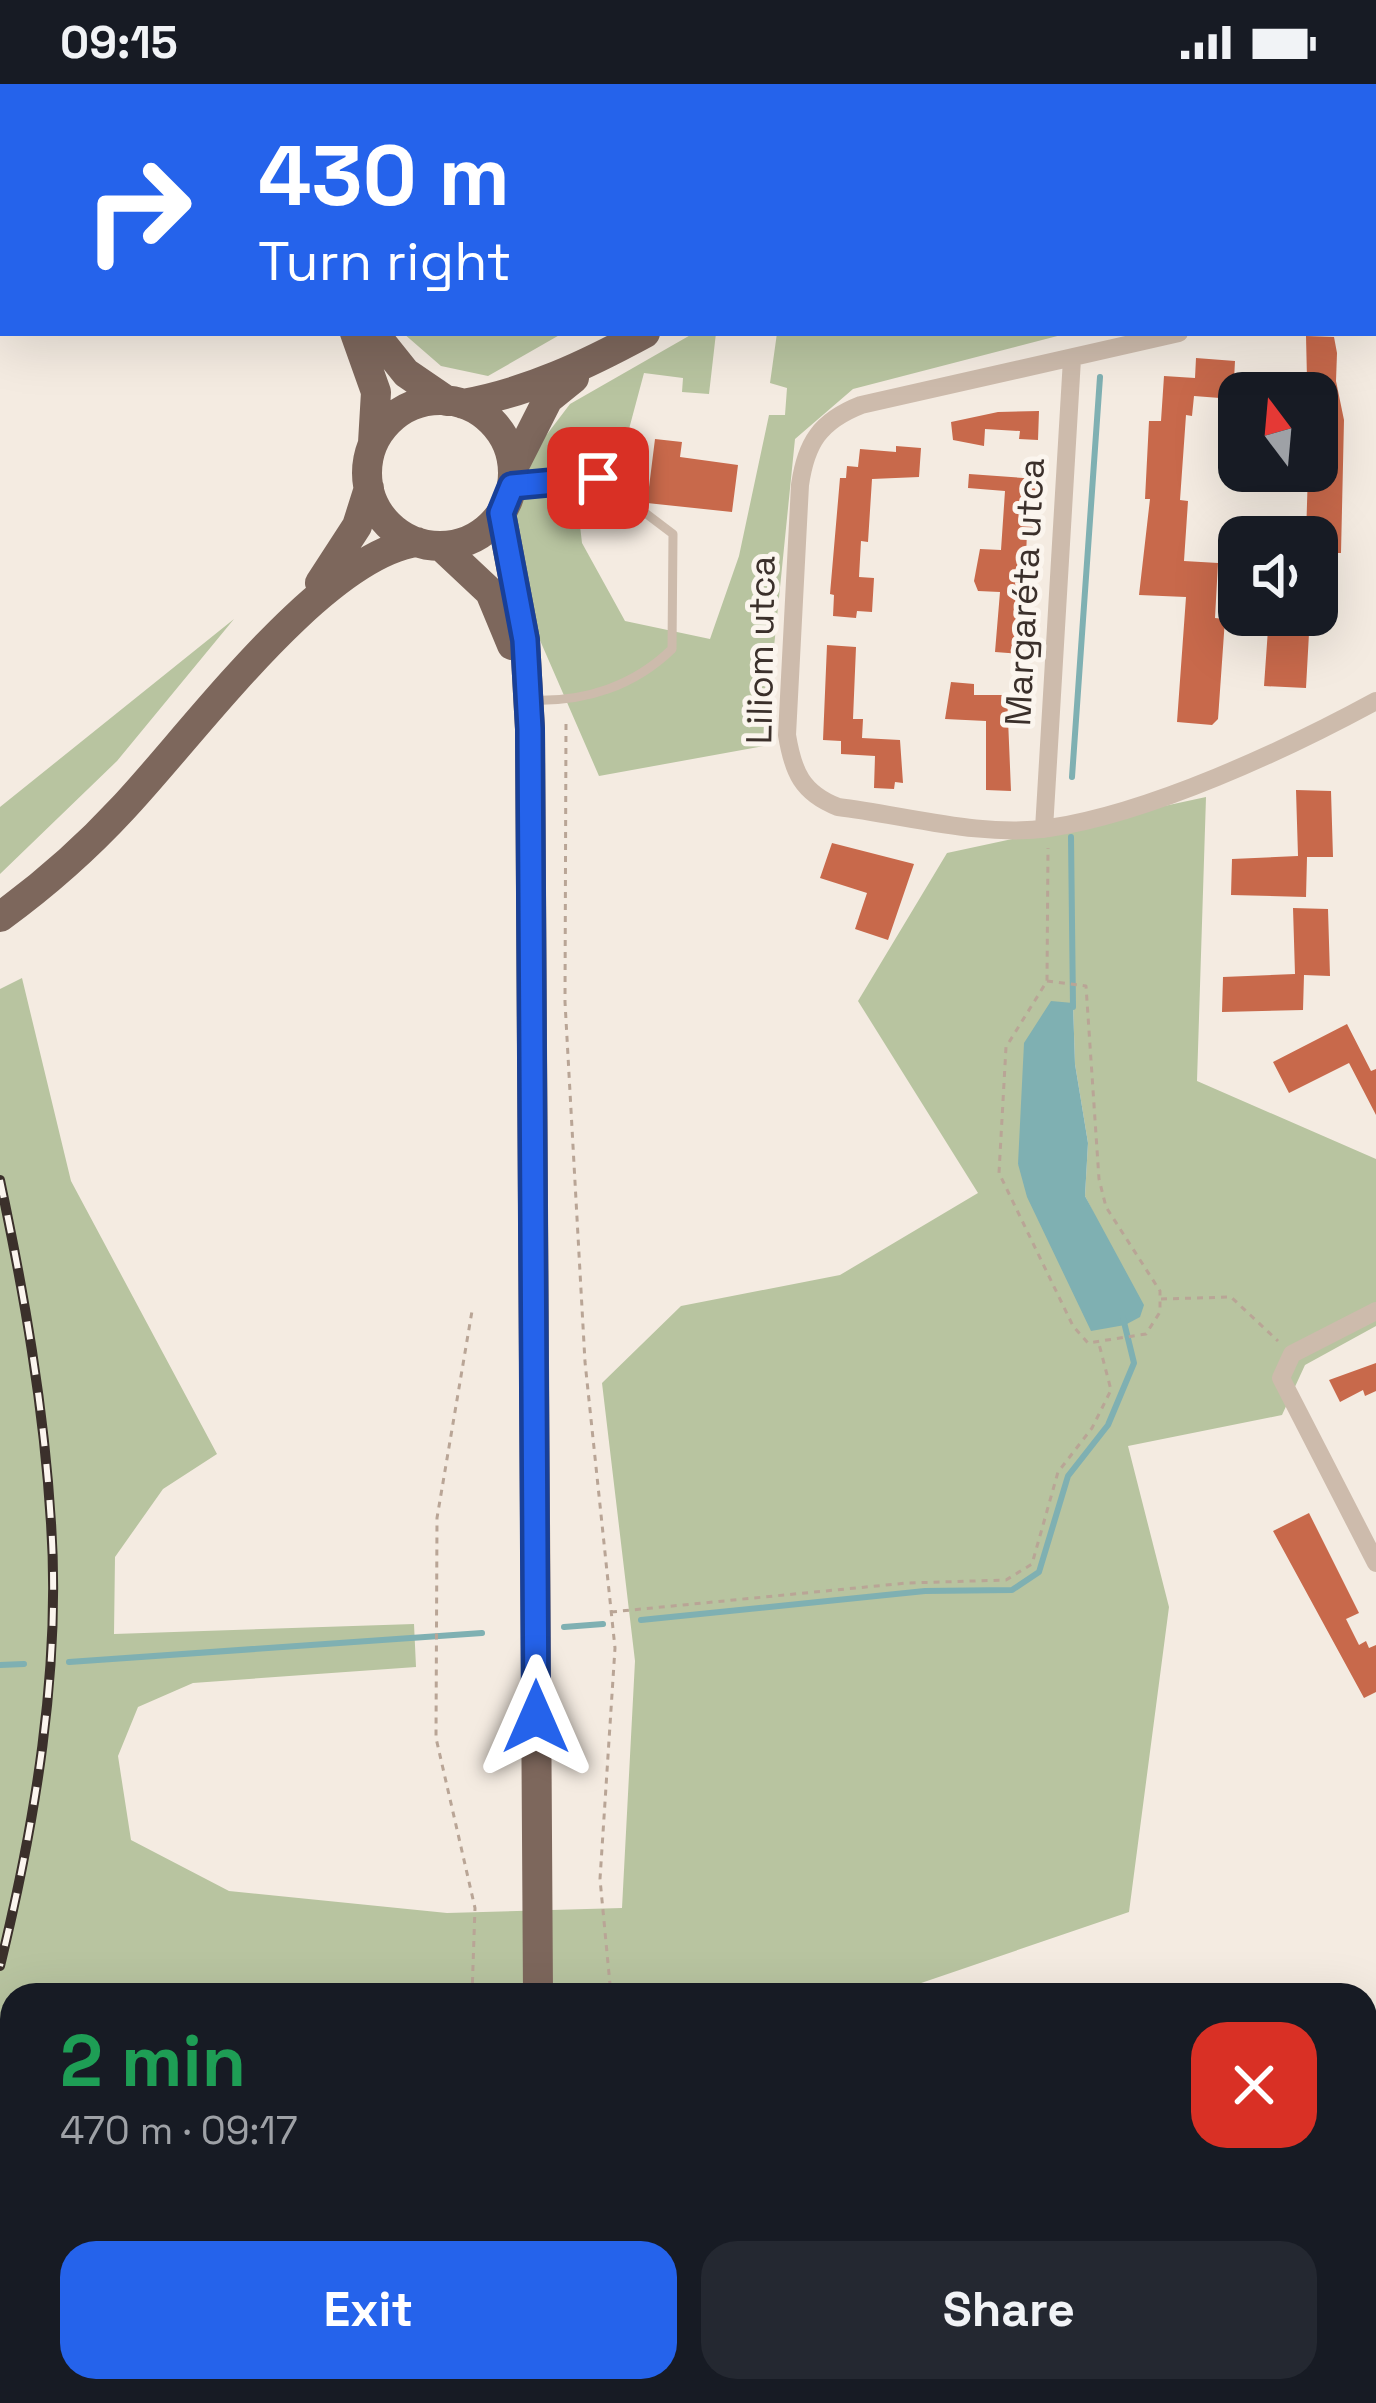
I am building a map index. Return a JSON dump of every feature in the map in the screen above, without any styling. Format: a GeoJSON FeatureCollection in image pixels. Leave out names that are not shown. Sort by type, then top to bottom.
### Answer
{"type":"FeatureCollection","features":[{"type":"Feature","properties":{"kind":"main road"},"geometry":{"type":"LineString","coordinates":[[0,917],[78,854],[122,810],[298,614],[357,526],[369,488],[376,392],[356,336]]}},
{"type":"Feature","properties":{"kind":"main road"},"geometry":{"type":"LineString","coordinates":[[376,336],[406,373],[495,425],[509,449],[526,689],[538,1983]]}},
{"type":"Feature","properties":{"kind":"main road"},"geometry":{"type":"LineString","coordinates":[[373,446],[383,428],[407,409],[513,394],[598,360],[640,336]]}},
{"type":"Feature","properties":{"kind":"main road"},"geometry":{"type":"LineString","coordinates":[[298,614],[368,557],[476,537],[509,489],[548,400],[598,360]]}},
{"type":"Feature","properties":{"kind":"main road"},"geometry":{"type":"LineString","coordinates":[[369,488],[389,525],[429,544],[490,592],[526,689]]}},
{"type":"Feature","properties":{"kind":"street","name":"Liliom utca"},"geometry":{"type":"LineString","coordinates":[[1167,336],[861,405],[835,415],[805,451],[787,735],[791,762],[805,788],[815,798],[838,807],[1001,830],[1046,828],[1108,814],[1206,779],[1376,701]]}},
{"type":"Feature","properties":{"kind":"street","name":"Margaréta utca"},"geometry":{"type":"LineString","coordinates":[[1046,828],[1072,359]]}},
{"type":"Feature","properties":{"kind":"street"},"geometry":{"type":"LineString","coordinates":[[1376,1311],[1292,1354],[1283,1365],[1284,1391],[1376,1563]]}},
{"type":"Feature","properties":{"kind":"lane"},"geometry":{"type":"LineString","coordinates":[[509,489],[598,478],[674,534],[673,649],[649,672],[572,701],[526,689]]}},
{"type":"Feature","properties":{"kind":"path"},"geometry":{"type":"LineString","coordinates":[[566,724],[568,1050],[585,1361],[615,1648],[600,1880],[610,1983]]}},
{"type":"Feature","properties":{"kind":"path"},"geometry":{"type":"LineString","coordinates":[[1046,828],[1047,981],[1006,1047],[999,1173],[1073,1326],[1088,1343],[1146,1334],[1160,1312],[1160,1291],[1106,1207],[1099,1179],[1086,986],[1047,981]]}},
{"type":"Feature","properties":{"kind":"path"},"geometry":{"type":"LineString","coordinates":[[1160,1299],[1231,1297],[1292,1354]]}},
{"type":"Feature","properties":{"kind":"path"},"geometry":{"type":"LineString","coordinates":[[472,1311],[436,1517],[436,1738],[475,1907],[472,1983]]}},
{"type":"Feature","properties":{"kind":"path"},"geometry":{"type":"LineString","coordinates":[[611,1612],[907,1583],[1006,1580],[1032,1564],[1058,1472],[1092,1428],[1111,1390],[1099,1342]]}},
{"type":"Feature","properties":{"kind":"green space"},"geometry":{"type":"Polygon","coordinates":[[[406,336],[558,336],[488,376],[441,366],[406,336]]]}},
{"type":"Feature","properties":{"kind":"green space"},"geometry":{"type":"Polygon","coordinates":[[[689,336],[716,336],[709,394],[682,392],[683,378],[644,373],[625,444],[574,473],[582,543],[625,621],[710,639],[739,556],[769,415],[785,415],[787,388],[770,383],[777,336],[1057,336],[853,389],[795,439],[764,746],[599,776],[539,638],[515,514],[535,450],[570,404],[689,336]]]}},
{"type":"Feature","properties":{"kind":"green space"},"geometry":{"type":"Polygon","coordinates":[[[234,619],[117,761],[0,874],[0,807],[234,619]]]}},
{"type":"Feature","properties":{"kind":"green space"},"geometry":{"type":"Polygon","coordinates":[[[1206,797],[1197,1081],[1376,1159],[1376,1326],[1305,1365],[1282,1415],[1128,1446],[1169,1607],[1129,1912],[921,1983],[0,1983],[0,989],[22,978],[71,1181],[217,1454],[163,1489],[115,1557],[114,1634],[414,1624],[416,1667],[193,1683],[138,1707],[118,1756],[131,1840],[229,1891],[447,1913],[622,1908],[635,1661],[602,1383],[681,1306],[840,1275],[978,1193],[858,1001],[947,853],[1206,797]],[[1073,1003],[1018,1164],[1111,1248],[1085,1196],[1088,1143],[1075,1064],[1073,1003]]]}},
{"type":"Feature","properties":{"kind":"water"},"geometry":{"type":"Polygon","coordinates":[[[1051,1001],[1073,1003],[1075,1064],[1088,1143],[1085,1196],[1144,1305],[1140,1317],[1125,1325],[1091,1331],[1027,1197],[1018,1164],[1024,1043],[1051,1001]]]}},
{"type":"Feature","properties":{"kind":"building"},"geometry":{"type":"Polygon","coordinates":[[[1306,336],[1334,337],[1336,372],[1307,372],[1306,336]]]}},
{"type":"Feature","properties":{"kind":"building"},"geometry":{"type":"Polygon","coordinates":[[[1196,358],[1235,361],[1234,372],[1218,372],[1218,398],[1194,396],[1192,416],[1186,415],[1180,500],[1188,501],[1184,561],[1218,563],[1215,618],[1218,636],[1224,636],[1218,719],[1212,725],[1177,722],[1186,597],[1139,595],[1150,499],[1145,499],[1149,421],[1161,421],[1164,376],[1195,378],[1196,358]]]}},
{"type":"Feature","properties":{"kind":"building"},"geometry":{"type":"Polygon","coordinates":[[[1338,391],[1344,420],[1341,553],[1338,516],[1307,516],[1307,492],[1338,492],[1338,391]]]}},
{"type":"Feature","properties":{"kind":"building"},"geometry":{"type":"Polygon","coordinates":[[[1039,411],[1038,440],[1019,439],[1020,431],[985,429],[984,446],[953,440],[951,422],[998,412],[1039,411]]]}},
{"type":"Feature","properties":{"kind":"building"},"geometry":{"type":"Polygon","coordinates":[[[655,439],[682,442],[680,457],[738,465],[732,512],[647,503],[655,439]]]}},
{"type":"Feature","properties":{"kind":"building"},"geometry":{"type":"Polygon","coordinates":[[[896,446],[921,448],[919,477],[872,479],[868,542],[861,541],[859,577],[874,578],[872,612],[857,611],[856,618],[833,616],[834,595],[830,594],[840,478],[846,478],[847,466],[858,467],[860,449],[896,452],[896,446]]]}},
{"type":"Feature","properties":{"kind":"building"},"geometry":{"type":"Polygon","coordinates":[[[969,474],[1037,479],[1034,530],[1027,529],[1023,654],[995,652],[1000,592],[978,591],[974,581],[980,549],[1001,550],[1005,491],[968,488],[969,474]]]}},
{"type":"Feature","properties":{"kind":"building"},"geometry":{"type":"Polygon","coordinates":[[[1268,636],[1309,636],[1306,688],[1264,686],[1268,636]]]}},
{"type":"Feature","properties":{"kind":"building"},"geometry":{"type":"Polygon","coordinates":[[[827,645],[856,647],[853,719],[863,719],[862,738],[900,740],[903,783],[895,782],[894,789],[874,788],[875,756],[841,754],[841,741],[823,740],[827,645]]]}},
{"type":"Feature","properties":{"kind":"building"},"geometry":{"type":"Polygon","coordinates":[[[951,682],[974,684],[974,695],[1007,695],[1011,791],[986,790],[986,721],[945,719],[951,682]]]}},
{"type":"Feature","properties":{"kind":"building"},"geometry":{"type":"Polygon","coordinates":[[[1296,790],[1331,791],[1333,857],[1307,857],[1306,897],[1231,895],[1232,859],[1298,856],[1296,790]]]}},
{"type":"Feature","properties":{"kind":"building"},"geometry":{"type":"Polygon","coordinates":[[[832,843],[914,864],[888,940],[855,929],[867,893],[820,878],[832,843]]]}},
{"type":"Feature","properties":{"kind":"building"},"geometry":{"type":"Polygon","coordinates":[[[1293,908],[1328,909],[1330,976],[1304,975],[1303,1010],[1222,1012],[1223,977],[1295,974],[1293,908]]]}},
{"type":"Feature","properties":{"kind":"building"},"geometry":{"type":"Polygon","coordinates":[[[1347,1024],[1371,1071],[1376,1069],[1376,1115],[1349,1063],[1289,1093],[1273,1062],[1347,1024]]]}},
{"type":"Feature","properties":{"kind":"building"},"geometry":{"type":"Polygon","coordinates":[[[1376,1363],[1376,1391],[1365,1396],[1363,1390],[1340,1402],[1329,1380],[1376,1363]]]}},
{"type":"Feature","properties":{"kind":"building"},"geometry":{"type":"Polygon","coordinates":[[[1309,1513],[1359,1613],[1346,1619],[1359,1645],[1366,1641],[1369,1648],[1376,1645],[1376,1692],[1364,1698],[1273,1531],[1309,1513]]]}},
{"type":"Feature","properties":{"kind":"waterway"},"geometry":{"type":"LineString","coordinates":[[1072,777],[1100,377]]}},
{"type":"Feature","properties":{"kind":"waterway"},"geometry":{"type":"LineString","coordinates":[[1071,837],[1073,1007]]}},
{"type":"Feature","properties":{"kind":"waterway"},"geometry":{"type":"LineString","coordinates":[[641,1620],[925,1591],[1012,1590],[1039,1572],[1068,1476],[1108,1425],[1134,1363],[1123,1318]]}},
{"type":"Feature","properties":{"kind":"waterway"},"geometry":{"type":"LineString","coordinates":[[564,1627],[603,1624]]}},
{"type":"Feature","properties":{"kind":"waterway"},"geometry":{"type":"LineString","coordinates":[[69,1662],[482,1633]]}},
{"type":"Feature","properties":{"kind":"waterway"},"geometry":{"type":"LineString","coordinates":[[0,1665],[24,1664]]}},
{"type":"Feature","properties":{"kind":"railway"},"geometry":{"type":"LineString","coordinates":[[0,1180],[38,1393],[53,1578],[42,1746],[0,1966]]}},
{"type":"Feature","properties":{"kind":"route"},"geometry":{"type":"LineString","coordinates":[[536,1717],[530,729],[525,640],[501,513],[512,486],[598,478]]}}]}
